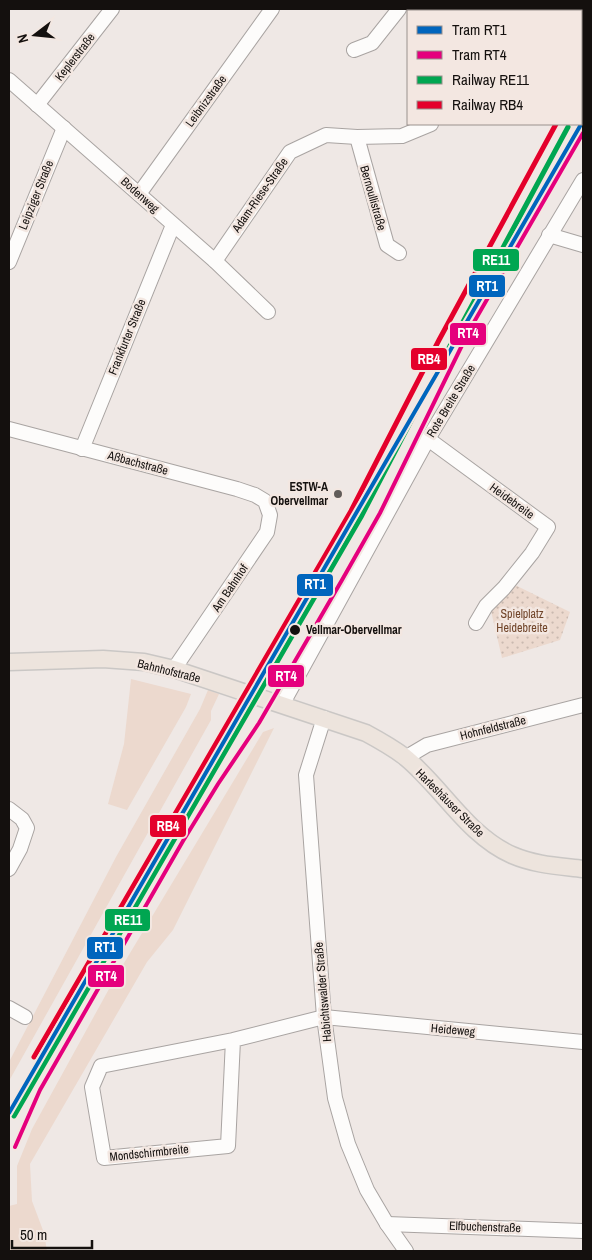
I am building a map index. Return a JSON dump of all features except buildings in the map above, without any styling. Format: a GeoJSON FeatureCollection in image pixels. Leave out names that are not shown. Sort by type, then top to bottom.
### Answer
{"type":"FeatureCollection","features":[{"type":"Feature","properties":{"kind":"main road","name":"Bahnhofstraße"},"geometry":{"type":"LineString","coordinates":[[9,662],[103,660],[144,662],[174,669],[324,718]]}},
{"type":"Feature","properties":{"kind":"main road","name":"Harleshäuser Straße"},"geometry":{"type":"LineString","coordinates":[[324,718],[366,733],[406,758],[492,844],[512,855],[536,864],[583,869]]}},
{"type":"Feature","properties":{"kind":"street","name":"Keplerstraße"},"geometry":{"type":"LineString","coordinates":[[37,105],[112,9]]}},
{"type":"Feature","properties":{"kind":"street","name":"Leibnizstraße"},"geometry":{"type":"LineString","coordinates":[[139,194],[272,9]]}},
{"type":"Feature","properties":{"kind":"street"},"geometry":{"type":"LineString","coordinates":[[354,50],[372,43],[399,9]]}},
{"type":"Feature","properties":{"kind":"street","name":"Bodenweg"},"geometry":{"type":"LineString","coordinates":[[9,80],[215,261],[268,312]]}},
{"type":"Feature","properties":{"kind":"street","name":"Adam-Riese-Straße"},"geometry":{"type":"LineString","coordinates":[[215,261],[290,152],[326,135],[357,137],[402,136],[429,125]]}},
{"type":"Feature","properties":{"kind":"street","name":"Leipziger Straße"},"geometry":{"type":"LineString","coordinates":[[9,262],[64,128]]}},
{"type":"Feature","properties":{"kind":"street","name":"Bernoullistraße"},"geometry":{"type":"LineString","coordinates":[[357,137],[387,245],[400,253]]}},
{"type":"Feature","properties":{"kind":"street","name":"Rote Breite Straße"},"geometry":{"type":"LineString","coordinates":[[277,704],[428,439],[583,180]]}},
{"type":"Feature","properties":{"kind":"street","name":"Frankfurter Straße"},"geometry":{"type":"LineString","coordinates":[[82,449],[172,225]]}},
{"type":"Feature","properties":{"kind":"street"},"geometry":{"type":"LineString","coordinates":[[549,235],[583,245]]}},
{"type":"Feature","properties":{"kind":"street","name":"Aßbachstraße"},"geometry":{"type":"LineString","coordinates":[[9,429],[237,490],[254,495],[265,501]]}},
{"type":"Feature","properties":{"kind":"street","name":"Heidebreite"},"geometry":{"type":"LineString","coordinates":[[428,439],[548,527],[532,553],[504,588],[486,606],[476,623]]}},
{"type":"Feature","properties":{"kind":"street","name":"Am Bahnhof"},"geometry":{"type":"LineString","coordinates":[[174,669],[267,532],[270,515],[265,501]]}},
{"type":"Feature","properties":{"kind":"street","name":"Hohnfeldstraße"},"geometry":{"type":"LineString","coordinates":[[406,758],[427,745],[583,705]]}},
{"type":"Feature","properties":{"kind":"street","name":"Habichtswalder Straße"},"geometry":{"type":"LineString","coordinates":[[324,718],[306,775],[324,1018],[335,1098],[348,1144],[367,1190],[406,1251]]}},
{"type":"Feature","properties":{"kind":"street"},"geometry":{"type":"LineString","coordinates":[[9,809],[22,819],[27,828],[20,849],[9,869]]}},
{"type":"Feature","properties":{"kind":"street"},"geometry":{"type":"LineString","coordinates":[[9,1008],[25,1017]]}},
{"type":"Feature","properties":{"kind":"street","name":"Mondschirmbreite"},"geometry":{"type":"LineString","coordinates":[[233,1040],[228,1146],[104,1158],[92,1087],[101,1066],[233,1040],[324,1018]]}},
{"type":"Feature","properties":{"kind":"street","name":"Heideweg"},"geometry":{"type":"LineString","coordinates":[[324,1018],[583,1042]]}},
{"type":"Feature","properties":{"kind":"street","name":"Elfbuchenstraße"},"geometry":{"type":"LineString","coordinates":[[387,1224],[583,1231]]}},
{"type":"Feature","properties":{"kind":"green space","name":"Spielplatz Heidebreite"},"geometry":{"type":"Polygon","coordinates":[[[515,585],[570,612],[560,640],[502,658],[491,611],[515,585]]]}},
{"type":"Feature","properties":{"kind":"green space"},"geometry":{"type":"Polygon","coordinates":[[[131,679],[191,694],[186,707],[127,810],[108,804],[124,744],[131,679]]]}},
{"type":"Feature","properties":{"kind":"green space"},"geometry":{"type":"Polygon","coordinates":[[[208,690],[219,694],[211,711],[211,720],[9,1081],[9,1062],[116,857],[200,709],[208,690]]]}},
{"type":"Feature","properties":{"kind":"green space"},"geometry":{"type":"Polygon","coordinates":[[[274,728],[173,930],[147,962],[30,1164],[32,1201],[44,1233],[47,1251],[9,1251],[9,1206],[17,1204],[17,1166],[32,1129],[115,978],[263,732],[274,728]]]}},
{"type":"Feature","properties":{"kind":"tram line","name":"RT1"},"geometry":{"type":"LineString","coordinates":[[9,1113],[581,125]]}},
{"type":"Feature","properties":{"kind":"tram line","name":"RT4"},"geometry":{"type":"LineString","coordinates":[[15,1147],[40,1090],[183,841],[259,723],[380,513],[470,329],[583,133]]}},
{"type":"Feature","properties":{"kind":"rail line","name":"RB4"},"geometry":{"type":"LineString","coordinates":[[34,1057],[351,511],[439,340],[555,125]]}},
{"type":"Feature","properties":{"kind":"rail line","name":"RE11"},"geometry":{"type":"LineString","coordinates":[[14,1116],[361,517],[450,346],[568,127]]}},
{"type":"Feature","properties":{"kind":"place","name":"ESTW-A Obervellmar"},"geometry":{"type":"Point","coordinates":[338,494]}},
{"type":"Feature","properties":{"kind":"place","name":"Vellmar-Obervellmar"},"geometry":{"type":"Point","coordinates":[295,630]}}]}
